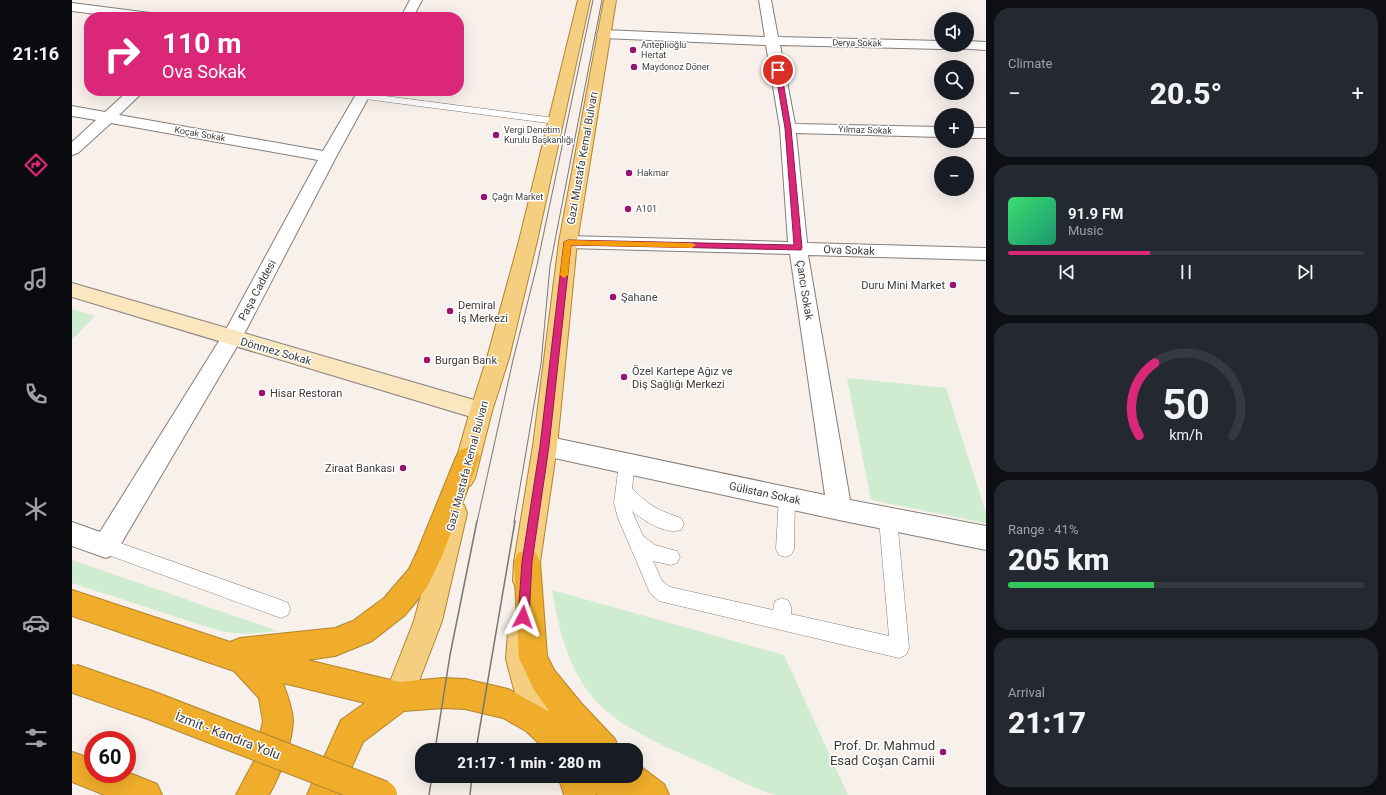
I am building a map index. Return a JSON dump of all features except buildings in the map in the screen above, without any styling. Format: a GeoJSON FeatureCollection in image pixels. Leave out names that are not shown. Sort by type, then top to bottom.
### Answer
{"type":"FeatureCollection","features":[{"type":"Feature","properties":{"kind":"highway"},"geometry":{"type":"LineString","coordinates":[[232,656],[335,642],[362,631],[394,607],[418,578],[429,556],[468,457]]}},
{"type":"Feature","properties":{"kind":"highway"},"geometry":{"type":"LineString","coordinates":[[527,562],[533,658],[544,680],[570,714],[597,743]]}},
{"type":"Feature","properties":{"kind":"highway"},"geometry":{"type":"LineString","coordinates":[[72,603],[232,656],[399,696],[443,693],[465,694],[508,704],[537,720],[561,743]]}},
{"type":"Feature","properties":{"kind":"highway"},"geometry":{"type":"LineString","coordinates":[[232,656],[272,691],[278,721],[268,766],[252,795]]}},
{"type":"Feature","properties":{"kind":"highway","name":"İzmit - Kandıra Yolu"},"geometry":{"type":"LineString","coordinates":[[72,678],[150,705],[383,795]]}},
{"type":"Feature","properties":{"kind":"highway"},"geometry":{"type":"LineString","coordinates":[[323,795],[352,731],[399,696]]}},
{"type":"Feature","properties":{"kind":"highway"},"geometry":{"type":"LineString","coordinates":[[537,720],[557,743]]}},
{"type":"Feature","properties":{"kind":"highway"},"geometry":{"type":"LineString","coordinates":[[72,767],[146,795]]}},
{"type":"Feature","properties":{"kind":"highway"},"geometry":{"type":"LineString","coordinates":[[576,783],[580,795]]}},
{"type":"Feature","properties":{"kind":"highway"},"geometry":{"type":"LineString","coordinates":[[608,783],[628,795]]}},
{"type":"Feature","properties":{"kind":"highway"},"geometry":{"type":"LineString","coordinates":[[638,783],[653,795]]}},
{"type":"Feature","properties":{"kind":"main road","name":"Gazi Mustafa Kemal Bulvarı"},"geometry":{"type":"LineString","coordinates":[[399,696],[428,621],[468,457],[498,358],[528,242],[584,0]]}},
{"type":"Feature","properties":{"kind":"main road","name":"Gazi Mustafa Kemal Bulvarı"},"geometry":{"type":"LineString","coordinates":[[537,720],[520,659],[527,562],[545,446],[568,242],[610,0]]}},
{"type":"Feature","properties":{"kind":"street"},"geometry":{"type":"LineString","coordinates":[[410,12],[416,0]]}},
{"type":"Feature","properties":{"kind":"street","name":"Çancı Sokak"},"geometry":{"type":"LineString","coordinates":[[765,0],[788,128],[798,248],[839,509]]}},
{"type":"Feature","properties":{"kind":"street"},"geometry":{"type":"LineString","coordinates":[[72,7],[111,12]]}},
{"type":"Feature","properties":{"kind":"street","name":"Derya Sokak"},"geometry":{"type":"LineString","coordinates":[[604,34],[772,41],[934,45]]}},
{"type":"Feature","properties":{"kind":"street"},"geometry":{"type":"LineString","coordinates":[[974,46],[986,46]]}},
{"type":"Feature","properties":{"kind":"street"},"geometry":{"type":"LineString","coordinates":[[72,150],[132,96]]}},
{"type":"Feature","properties":{"kind":"street","name":"Paşa Caddesi"},"geometry":{"type":"LineString","coordinates":[[106,546],[232,338],[361,96]]}},
{"type":"Feature","properties":{"kind":"street","name":"Koçak Sokak"},"geometry":{"type":"LineString","coordinates":[[72,111],[328,156]]}},
{"type":"Feature","properties":{"kind":"street","name":"Yılmaz Sokak"},"geometry":{"type":"LineString","coordinates":[[788,128],[934,132]]}},
{"type":"Feature","properties":{"kind":"street"},"geometry":{"type":"LineString","coordinates":[[974,133],[986,133]]}},
{"type":"Feature","properties":{"kind":"street","name":"Ova Sokak"},"geometry":{"type":"LineString","coordinates":[[568,242],[986,254]]}},
{"type":"Feature","properties":{"kind":"street","name":"Dönmez Sokak"},"geometry":{"type":"LineString","coordinates":[[72,290],[481,411]]}},
{"type":"Feature","properties":{"kind":"street","name":"Gülistan Sokak"},"geometry":{"type":"LineString","coordinates":[[545,446],[839,509],[986,538]]}},
{"type":"Feature","properties":{"kind":"street"},"geometry":{"type":"LineString","coordinates":[[72,534],[106,546]]}},
{"type":"Feature","properties":{"kind":"lane"},"geometry":{"type":"LineString","coordinates":[[384,96],[555,121]]}},
{"type":"Feature","properties":{"kind":"lane"},"geometry":{"type":"LineString","coordinates":[[627,464],[622,503],[626,518],[656,587],[665,595],[782,615],[899,648],[888,519]]}},
{"type":"Feature","properties":{"kind":"lane"},"geometry":{"type":"LineString","coordinates":[[623,489],[641,509],[661,521],[675,524]]}},
{"type":"Feature","properties":{"kind":"lane"},"geometry":{"type":"LineString","coordinates":[[785,549],[787,498]]}},
{"type":"Feature","properties":{"kind":"lane"},"geometry":{"type":"LineString","coordinates":[[637,542],[645,550],[671,557]]}},
{"type":"Feature","properties":{"kind":"lane"},"geometry":{"type":"LineString","coordinates":[[106,546],[280,609]]}},
{"type":"Feature","properties":{"kind":"green space"},"geometry":{"type":"Polygon","coordinates":[[[72,309],[95,316],[72,340],[72,309]]]}},
{"type":"Feature","properties":{"kind":"green space"},"geometry":{"type":"Polygon","coordinates":[[[847,378],[946,388],[986,513],[986,523],[871,500],[847,378]]]}},
{"type":"Feature","properties":{"kind":"green space"},"geometry":{"type":"Polygon","coordinates":[[[72,560],[278,631],[245,634],[226,632],[72,583],[72,560]]]}},
{"type":"Feature","properties":{"kind":"green space"},"geometry":{"type":"Polygon","coordinates":[[[552,590],[784,655],[848,795],[775,795],[751,786],[646,737],[615,718],[590,694],[575,670],[569,657],[561,631],[552,590]]]}},
{"type":"Feature","properties":{"kind":"tram line"},"geometry":{"type":"LineString","coordinates":[[477,522],[513,360],[537,265],[593,0]]}},
{"type":"Feature","properties":{"kind":"tram line"},"geometry":{"type":"LineString","coordinates":[[514,522],[541,364],[550,266],[602,0]]}},
{"type":"Feature","properties":{"kind":"tram line"},"geometry":{"type":"LineString","coordinates":[[436,743],[450,655],[477,521]]}},
{"type":"Feature","properties":{"kind":"tram line"},"geometry":{"type":"LineString","coordinates":[[477,743],[515,521]]}},
{"type":"Feature","properties":{"kind":"tram line"},"geometry":{"type":"LineString","coordinates":[[429,795],[431,783]]}},
{"type":"Feature","properties":{"kind":"tram line"},"geometry":{"type":"LineString","coordinates":[[470,795],[471,783]]}},
{"type":"Feature","properties":{"kind":"slow traffic"},"geometry":{"type":"LineString","coordinates":[[564,275],[568,242],[692,245]]}},
{"type":"Feature","properties":{"kind":"place","name":"Anteplioğlu Hertat"},"geometry":{"type":"Point","coordinates":[633,50]}},
{"type":"Feature","properties":{"kind":"place","name":"Maydonoz Döner"},"geometry":{"type":"Point","coordinates":[634,67]}},
{"type":"Feature","properties":{"kind":"place","name":"Vergi Denetim Kurulu Başkanlığı"},"geometry":{"type":"Point","coordinates":[496,135]}},
{"type":"Feature","properties":{"kind":"place","name":"Hakmar"},"geometry":{"type":"Point","coordinates":[629,173]}},
{"type":"Feature","properties":{"kind":"place","name":"Çağrı Market"},"geometry":{"type":"Point","coordinates":[484,197]}},
{"type":"Feature","properties":{"kind":"place","name":"A101"},"geometry":{"type":"Point","coordinates":[628,209]}},
{"type":"Feature","properties":{"kind":"place","name":"Duru Mini Market"},"geometry":{"type":"Point","coordinates":[953,285]}},
{"type":"Feature","properties":{"kind":"place","name":"Şahane"},"geometry":{"type":"Point","coordinates":[613,297]}},
{"type":"Feature","properties":{"kind":"place","name":"Demiral İş Merkezi"},"geometry":{"type":"Point","coordinates":[450,311]}},
{"type":"Feature","properties":{"kind":"place","name":"Burgan Bank"},"geometry":{"type":"Point","coordinates":[427,360]}},
{"type":"Feature","properties":{"kind":"place","name":"Özel Kartepe Ağız ve Diş Sağlığı Merkezi"},"geometry":{"type":"Point","coordinates":[624,377]}},
{"type":"Feature","properties":{"kind":"place","name":"Hisar Restoran"},"geometry":{"type":"Point","coordinates":[262,393]}},
{"type":"Feature","properties":{"kind":"place","name":"Ziraat Bankası"},"geometry":{"type":"Point","coordinates":[403,468]}},
{"type":"Feature","properties":{"kind":"place","name":"Prof. Dr. Mahmud Esad Coşan Camii"},"geometry":{"type":"Point","coordinates":[943,752]}},
{"type":"Feature","properties":{"kind":"route"},"geometry":{"type":"LineString","coordinates":[[523,617],[527,562],[545,446],[568,242],[798,248],[788,128],[778,70]]}}]}
